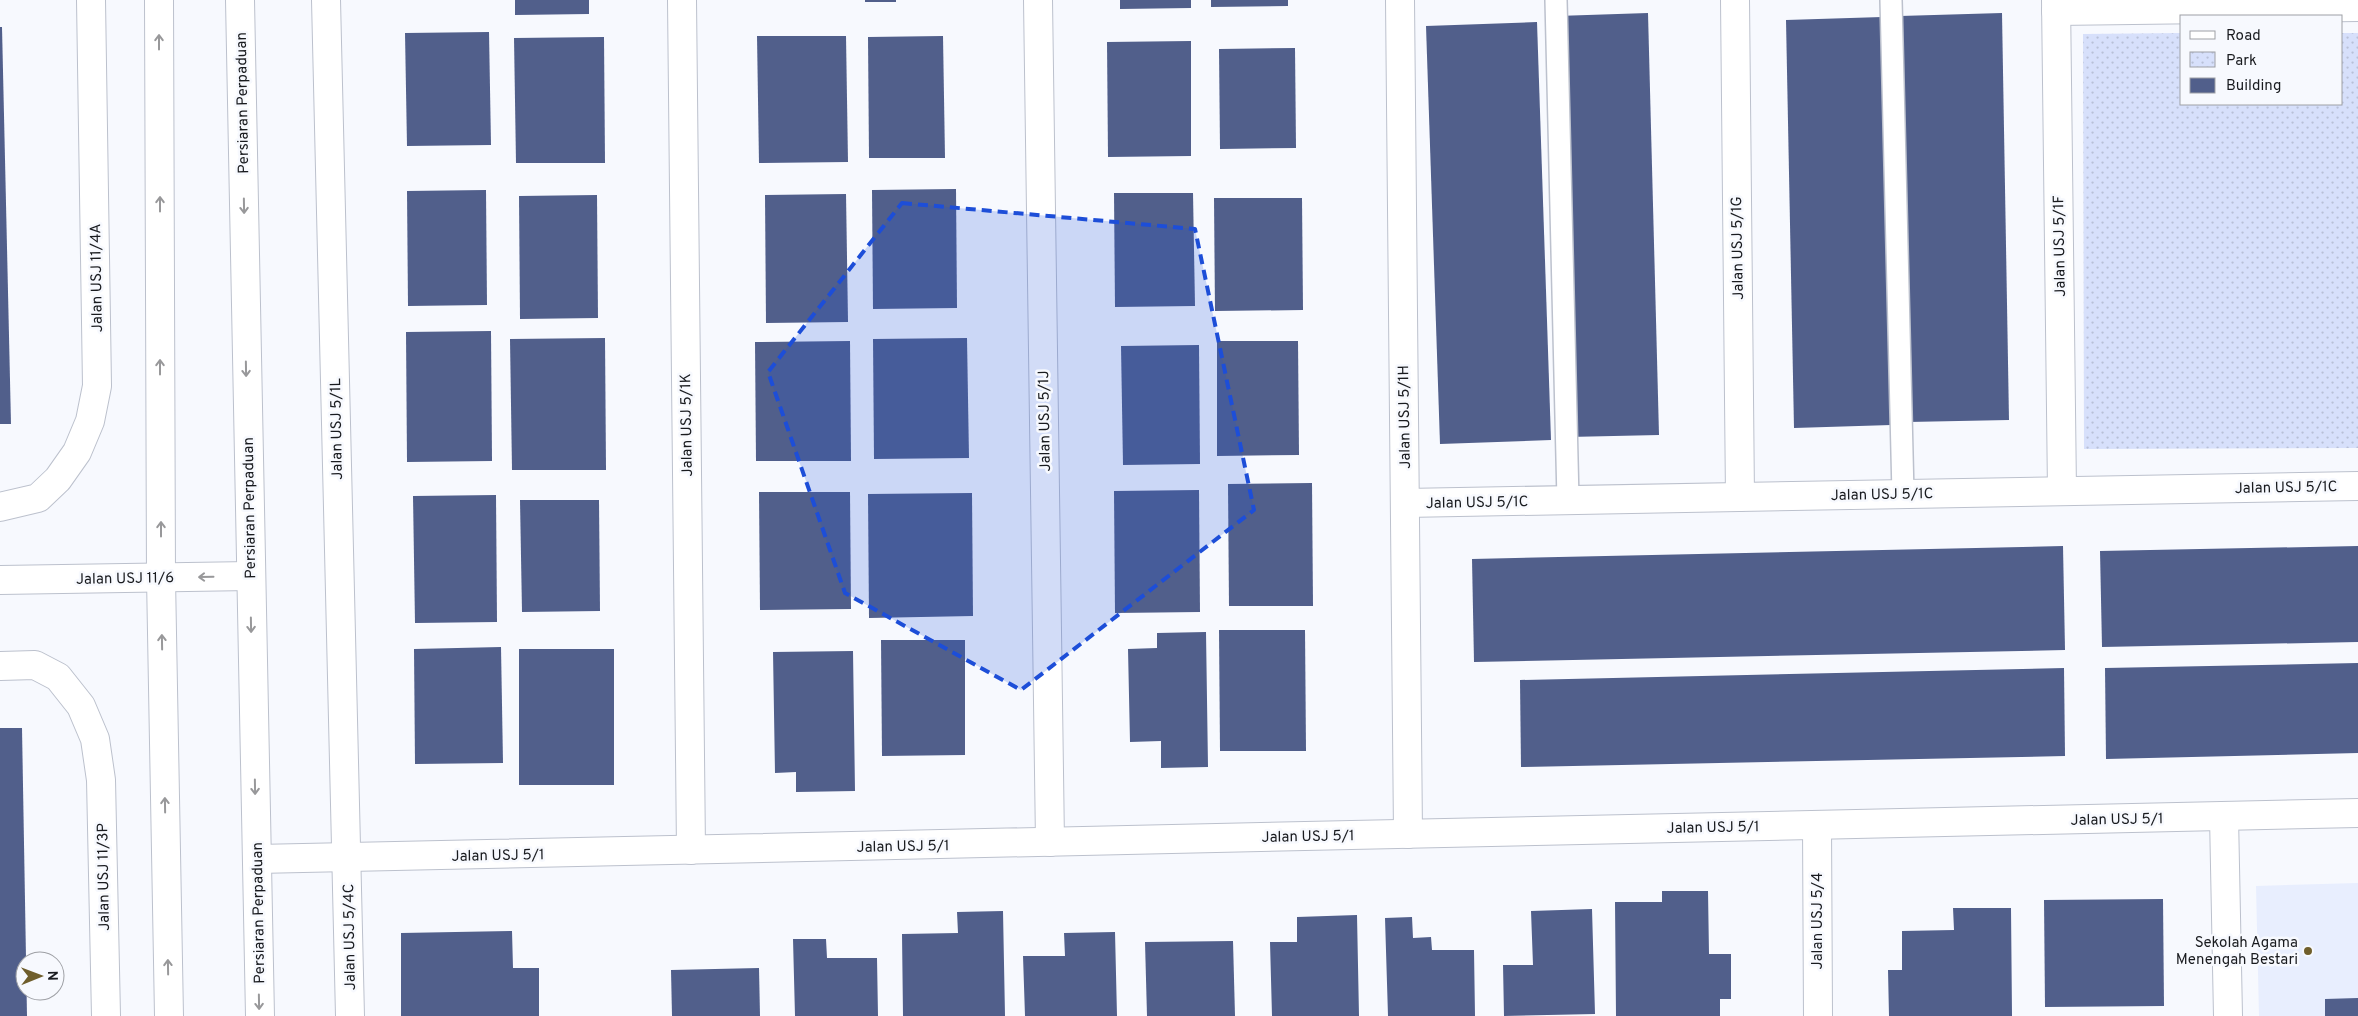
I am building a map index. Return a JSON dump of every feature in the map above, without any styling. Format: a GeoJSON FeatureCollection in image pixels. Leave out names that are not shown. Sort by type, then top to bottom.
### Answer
{"type":"FeatureCollection","features":[{"type":"Feature","properties":{"kind":"street","name":"Jalan USJ 11/4A"},"geometry":{"type":"LineString","coordinates":[[0,507],[38,498],[58,479],[77,452],[90,421],[98,386],[91,0]]}},
{"type":"Feature","properties":{"kind":"street"},"geometry":{"type":"LineString","coordinates":[[159,0],[161,578],[169,1016]]}},
{"type":"Feature","properties":{"kind":"street","name":"Persiaran Perpaduan"},"geometry":{"type":"LineString","coordinates":[[240,0],[260,1016]]}},
{"type":"Feature","properties":{"kind":"street","name":"Jalan USJ 5/1L"},"geometry":{"type":"LineString","coordinates":[[326,0],[347,858]]}},
{"type":"Feature","properties":{"kind":"street","name":"Jalan USJ 5/1K"},"geometry":{"type":"LineString","coordinates":[[682,0],[691,850]]}},
{"type":"Feature","properties":{"kind":"street","name":"Jalan USJ 5/1J"},"geometry":{"type":"LineString","coordinates":[[1038,0],[1050,842]]}},
{"type":"Feature","properties":{"kind":"street","name":"Jalan USJ 5/1H"},"geometry":{"type":"LineString","coordinates":[[1400,0],[1408,834]]}},
{"type":"Feature","properties":{"kind":"street","name":"Jalan USJ 5/1G"},"geometry":{"type":"LineString","coordinates":[[1735,0],[1740,497]]}},
{"type":"Feature","properties":{"kind":"street"},"geometry":{"type":"LineString","coordinates":[[2056,5],[2229,4],[2358,6]]}},
{"type":"Feature","properties":{"kind":"street","name":"Jalan USJ 5/1F"},"geometry":{"type":"LineString","coordinates":[[2056,5],[2062,491]]}},
{"type":"Feature","properties":{"kind":"street","name":"Jalan USJ 5/1C"},"geometry":{"type":"LineString","coordinates":[[1405,503],[2358,486]]}},
{"type":"Feature","properties":{"kind":"street","name":"Jalan USJ 11/6"},"geometry":{"type":"LineString","coordinates":[[0,580],[250,576]]}},
{"type":"Feature","properties":{"kind":"street","name":"Jalan USJ 11/3P"},"geometry":{"type":"LineString","coordinates":[[0,666],[35,665],[58,677],[81,706],[95,739],[101,780],[106,1016]]}},
{"type":"Feature","properties":{"kind":"street","name":"Jalan USJ 5/1"},"geometry":{"type":"LineString","coordinates":[[257,859],[2358,813]]}},
{"type":"Feature","properties":{"kind":"street"},"geometry":{"type":"LineString","coordinates":[[2224,816],[2228,1016]]}},
{"type":"Feature","properties":{"kind":"street","name":"Jalan USJ 5/4"},"geometry":{"type":"LineString","coordinates":[[1817,825],[1818,1016]]}},
{"type":"Feature","properties":{"kind":"street","name":"Jalan USJ 5/4C"},"geometry":{"type":"LineString","coordinates":[[347,858],[350,1016]]}},
{"type":"Feature","properties":{"kind":"lane"},"geometry":{"type":"LineString","coordinates":[[1556,0],[1568,500]]}},
{"type":"Feature","properties":{"kind":"lane"},"geometry":{"type":"LineString","coordinates":[[1891,0],[1903,494]]}},
{"type":"Feature","properties":{"kind":"highlighted area"},"geometry":{"type":"Polygon","coordinates":[[[902,203],[1195,229],[1254,510],[1021,690],[845,593],[768,372],[902,203]]]}},
{"type":"Feature","properties":{"kind":"shaded area","name":"Sekolah Agama Menengah Bestari"},"geometry":{"type":"Polygon","coordinates":[[[2358,883],[2358,1016],[2259,1016],[2256,886],[2358,883]]]}},
{"type":"Feature","properties":{"kind":"green space"},"geometry":{"type":"Polygon","coordinates":[[[2180,33],[2180,105],[2343,105],[2343,33],[2358,33],[2358,448],[2084,449],[2083,34],[2180,33]]]}},
{"type":"Feature","properties":{"kind":"building"},"geometry":{"type":"Polygon","coordinates":[[[515,0],[589,0],[589,14],[515,15],[515,0]]]}},
{"type":"Feature","properties":{"kind":"building"},"geometry":{"type":"Polygon","coordinates":[[[865,0],[896,0],[896,2],[865,2],[865,0]]]}},
{"type":"Feature","properties":{"kind":"building"},"geometry":{"type":"Polygon","coordinates":[[[1120,0],[1191,0],[1191,8],[1120,9],[1120,0]]]}},
{"type":"Feature","properties":{"kind":"building"},"geometry":{"type":"Polygon","coordinates":[[[1211,0],[1288,0],[1288,6],[1211,7],[1211,0]]]}},
{"type":"Feature","properties":{"kind":"building"},"geometry":{"type":"Polygon","coordinates":[[[1648,13],[1659,435],[1568,437],[1557,16],[1648,13]]]}},
{"type":"Feature","properties":{"kind":"building"},"geometry":{"type":"Polygon","coordinates":[[[2002,13],[2009,420],[1908,422],[1900,16],[2002,13]]]}},
{"type":"Feature","properties":{"kind":"building"},"geometry":{"type":"Polygon","coordinates":[[[1882,17],[1891,425],[1794,428],[1786,20],[1882,17]]]}},
{"type":"Feature","properties":{"kind":"building"},"geometry":{"type":"Polygon","coordinates":[[[1537,22],[1551,440],[1440,444],[1426,26],[1537,22]]]}},
{"type":"Feature","properties":{"kind":"building"},"geometry":{"type":"Polygon","coordinates":[[[0,27],[2,27],[11,424],[0,424],[0,27]]]}},
{"type":"Feature","properties":{"kind":"building"},"geometry":{"type":"Polygon","coordinates":[[[489,32],[491,145],[407,146],[405,33],[489,32]]]}},
{"type":"Feature","properties":{"kind":"building"},"geometry":{"type":"Polygon","coordinates":[[[757,36],[846,36],[848,162],[759,163],[757,36]]]}},
{"type":"Feature","properties":{"kind":"building"},"geometry":{"type":"Polygon","coordinates":[[[943,36],[945,158],[869,158],[868,37],[943,36]]]}},
{"type":"Feature","properties":{"kind":"building"},"geometry":{"type":"Polygon","coordinates":[[[604,37],[605,163],[516,163],[514,38],[604,37]]]}},
{"type":"Feature","properties":{"kind":"building"},"geometry":{"type":"Polygon","coordinates":[[[1191,41],[1191,156],[1108,157],[1107,42],[1191,41]]]}},
{"type":"Feature","properties":{"kind":"building"},"geometry":{"type":"Polygon","coordinates":[[[1295,48],[1296,148],[1220,149],[1219,49],[1295,48]]]}},
{"type":"Feature","properties":{"kind":"building"},"geometry":{"type":"Polygon","coordinates":[[[956,189],[957,308],[873,309],[872,190],[956,189]]]}},
{"type":"Feature","properties":{"kind":"building"},"geometry":{"type":"Polygon","coordinates":[[[486,190],[487,305],[408,306],[407,191],[486,190]]]}},
{"type":"Feature","properties":{"kind":"building"},"geometry":{"type":"Polygon","coordinates":[[[1114,193],[1193,193],[1195,306],[1115,307],[1114,193]]]}},
{"type":"Feature","properties":{"kind":"building"},"geometry":{"type":"Polygon","coordinates":[[[846,194],[848,322],[766,323],[765,195],[846,194]]]}},
{"type":"Feature","properties":{"kind":"building"},"geometry":{"type":"Polygon","coordinates":[[[597,195],[598,318],[520,319],[519,196],[597,195]]]}},
{"type":"Feature","properties":{"kind":"building"},"geometry":{"type":"Polygon","coordinates":[[[1214,198],[1302,198],[1303,310],[1215,311],[1214,198]]]}},
{"type":"Feature","properties":{"kind":"building"},"geometry":{"type":"Polygon","coordinates":[[[491,331],[492,461],[407,462],[406,332],[491,331]]]}},
{"type":"Feature","properties":{"kind":"building"},"geometry":{"type":"Polygon","coordinates":[[[605,338],[606,470],[512,470],[510,339],[605,338]]]}},
{"type":"Feature","properties":{"kind":"building"},"geometry":{"type":"Polygon","coordinates":[[[967,338],[969,458],[874,459],[873,339],[967,338]]]}},
{"type":"Feature","properties":{"kind":"building"},"geometry":{"type":"Polygon","coordinates":[[[850,341],[851,461],[756,461],[755,342],[850,341]]]}},
{"type":"Feature","properties":{"kind":"building"},"geometry":{"type":"Polygon","coordinates":[[[1217,341],[1298,341],[1299,455],[1217,456],[1217,341]]]}},
{"type":"Feature","properties":{"kind":"building"},"geometry":{"type":"Polygon","coordinates":[[[1199,345],[1200,464],[1123,465],[1121,346],[1199,345]]]}},
{"type":"Feature","properties":{"kind":"building"},"geometry":{"type":"Polygon","coordinates":[[[1312,483],[1313,606],[1229,606],[1228,484],[1312,483]]]}},
{"type":"Feature","properties":{"kind":"building"},"geometry":{"type":"Polygon","coordinates":[[[1199,490],[1200,612],[1115,613],[1114,491],[1199,490]]]}},
{"type":"Feature","properties":{"kind":"building"},"geometry":{"type":"Polygon","coordinates":[[[759,492],[850,492],[851,609],[760,610],[759,492]]]}},
{"type":"Feature","properties":{"kind":"building"},"geometry":{"type":"Polygon","coordinates":[[[972,493],[973,616],[869,618],[868,494],[972,493]]]}},
{"type":"Feature","properties":{"kind":"building"},"geometry":{"type":"Polygon","coordinates":[[[496,495],[497,622],[415,623],[413,496],[496,495]]]}},
{"type":"Feature","properties":{"kind":"building"},"geometry":{"type":"Polygon","coordinates":[[[520,500],[599,500],[600,611],[522,612],[520,500]]]}},
{"type":"Feature","properties":{"kind":"building"},"geometry":{"type":"Polygon","coordinates":[[[2063,546],[2065,650],[1474,662],[1472,559],[2063,546]]]}},
{"type":"Feature","properties":{"kind":"building"},"geometry":{"type":"Polygon","coordinates":[[[2358,546],[2358,642],[2102,647],[2100,551],[2358,546]]]}},
{"type":"Feature","properties":{"kind":"building"},"geometry":{"type":"Polygon","coordinates":[[[1219,630],[1305,630],[1306,751],[1220,751],[1219,630]]]}},
{"type":"Feature","properties":{"kind":"building"},"geometry":{"type":"Polygon","coordinates":[[[1206,632],[1208,767],[1161,768],[1161,741],[1130,742],[1128,649],[1157,648],[1157,633],[1206,632]]]}},
{"type":"Feature","properties":{"kind":"building"},"geometry":{"type":"Polygon","coordinates":[[[881,640],[965,640],[965,755],[882,756],[881,640]]]}},
{"type":"Feature","properties":{"kind":"building"},"geometry":{"type":"Polygon","coordinates":[[[501,647],[503,763],[415,764],[414,649],[501,647]]]}},
{"type":"Feature","properties":{"kind":"building"},"geometry":{"type":"Polygon","coordinates":[[[519,649],[614,649],[614,785],[519,785],[519,649]]]}},
{"type":"Feature","properties":{"kind":"building"},"geometry":{"type":"Polygon","coordinates":[[[853,651],[855,791],[796,792],[796,772],[775,773],[773,652],[853,651]]]}},
{"type":"Feature","properties":{"kind":"building"},"geometry":{"type":"Polygon","coordinates":[[[2358,663],[2358,753],[2106,759],[2105,668],[2358,663]]]}},
{"type":"Feature","properties":{"kind":"building"},"geometry":{"type":"Polygon","coordinates":[[[2064,668],[2065,756],[1521,767],[1520,680],[2064,668]]]}},
{"type":"Feature","properties":{"kind":"building"},"geometry":{"type":"Polygon","coordinates":[[[0,728],[22,728],[26,951],[15,951],[15,1001],[27,1001],[27,1016],[0,1016],[0,728]]]}},
{"type":"Feature","properties":{"kind":"building"},"geometry":{"type":"Polygon","coordinates":[[[1662,891],[1708,891],[1709,954],[1731,954],[1731,999],[1720,999],[1720,1016],[1616,1016],[1615,902],[1662,902],[1662,891]]]}},
{"type":"Feature","properties":{"kind":"building"},"geometry":{"type":"Polygon","coordinates":[[[2163,899],[2164,1006],[2045,1007],[2044,900],[2163,899]]]}},
{"type":"Feature","properties":{"kind":"building"},"geometry":{"type":"Polygon","coordinates":[[[1953,908],[2011,908],[2012,1016],[1889,1016],[1888,970],[1902,970],[1902,931],[1954,930],[1953,908]]]}},
{"type":"Feature","properties":{"kind":"building"},"geometry":{"type":"Polygon","coordinates":[[[1592,909],[1595,1014],[1504,1016],[1503,965],[1533,965],[1531,911],[1592,909]]]}},
{"type":"Feature","properties":{"kind":"building"},"geometry":{"type":"Polygon","coordinates":[[[1003,911],[1005,1016],[903,1016],[902,934],[958,933],[957,912],[1003,911]]]}},
{"type":"Feature","properties":{"kind":"building"},"geometry":{"type":"Polygon","coordinates":[[[1357,915],[1359,1016],[1272,1016],[1270,942],[1297,942],[1297,917],[1357,915]]]}},
{"type":"Feature","properties":{"kind":"building"},"geometry":{"type":"Polygon","coordinates":[[[1412,917],[1413,938],[1431,937],[1432,950],[1474,950],[1475,1016],[1388,1016],[1385,918],[1412,917]]]}},
{"type":"Feature","properties":{"kind":"building"},"geometry":{"type":"Polygon","coordinates":[[[512,931],[513,968],[539,968],[539,1016],[401,1016],[401,933],[512,931]]]}},
{"type":"Feature","properties":{"kind":"building"},"geometry":{"type":"Polygon","coordinates":[[[1115,932],[1117,1016],[1025,1016],[1023,956],[1065,956],[1064,933],[1115,932]]]}},
{"type":"Feature","properties":{"kind":"building"},"geometry":{"type":"Polygon","coordinates":[[[793,939],[826,939],[827,958],[877,958],[878,1016],[795,1016],[793,939]]]}},
{"type":"Feature","properties":{"kind":"building"},"geometry":{"type":"Polygon","coordinates":[[[1233,941],[1235,1016],[1147,1016],[1145,942],[1233,941]]]}},
{"type":"Feature","properties":{"kind":"building"},"geometry":{"type":"Polygon","coordinates":[[[759,968],[760,1016],[672,1016],[671,970],[759,968]]]}},
{"type":"Feature","properties":{"kind":"building"},"geometry":{"type":"Polygon","coordinates":[[[2358,998],[2358,1016],[2325,1016],[2325,999],[2358,998]]]}},
{"type":"Feature","properties":{"kind":"place","name":"Sekolah Agama Menengah Bestari"},"geometry":{"type":"Point","coordinates":[2308,951]}}]}
